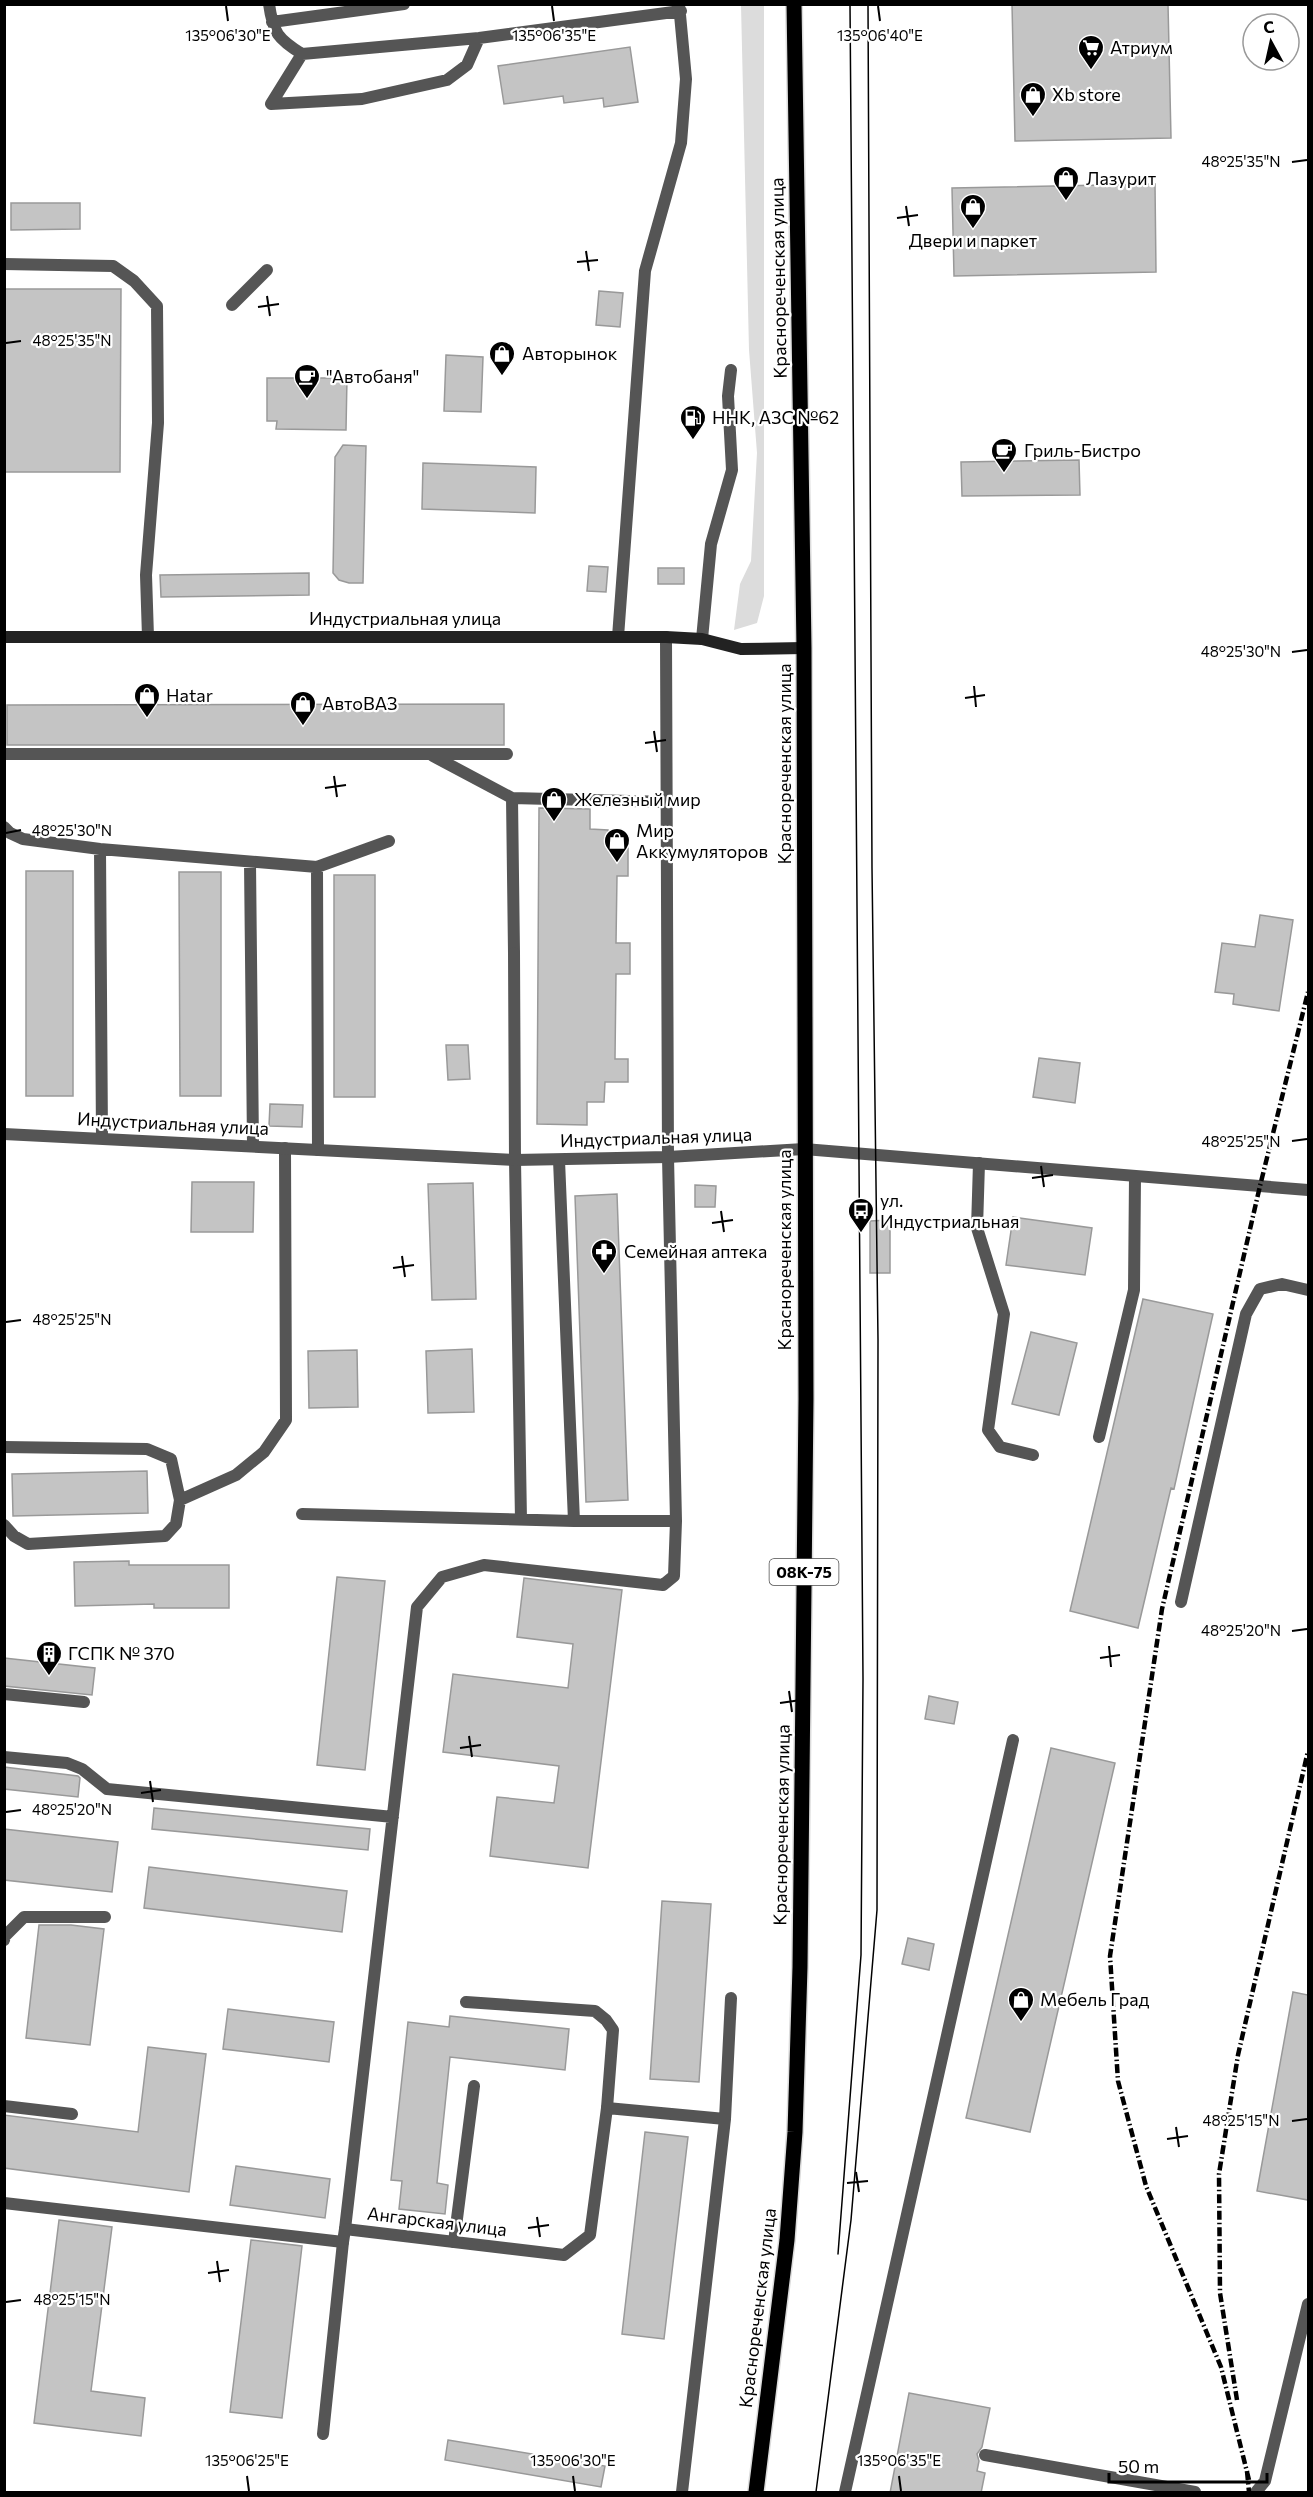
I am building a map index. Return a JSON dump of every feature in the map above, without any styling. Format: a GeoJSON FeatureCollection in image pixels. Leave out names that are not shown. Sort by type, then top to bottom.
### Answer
{"type":"FeatureCollection","features":[{"type":"Feature","properties":{"kind":"main road","name":"Краснореченская улица"},"geometry":{"type":"LineString","coordinates":[[756,2493],[787,2240],[795,2132],[800,1967],[806,1399],[804,648],[794,4]]}},
{"type":"Feature","properties":{"kind":"main road","name":"Индустриальная улица"},"geometry":{"type":"LineString","coordinates":[[4,637],[666,637],[702,639],[741,649],[804,648]]}},
{"type":"Feature","properties":{"kind":"street"},"geometry":{"type":"LineString","coordinates":[[269,4],[272,21],[282,42],[302,54],[479,38],[680,8],[686,79],[681,143],[645,271],[618,637]]}},
{"type":"Feature","properties":{"kind":"street"},"geometry":{"type":"LineString","coordinates":[[272,21],[404,4]]}},
{"type":"Feature","properties":{"kind":"street"},"geometry":{"type":"LineString","coordinates":[[302,54],[271,104],[362,99],[447,80],[467,65],[479,38]]}},
{"type":"Feature","properties":{"kind":"street"},"geometry":{"type":"LineString","coordinates":[[4,264],[113,266],[134,281],[157,306],[158,423],[146,575],[148,637]]}},
{"type":"Feature","properties":{"kind":"street"},"geometry":{"type":"LineString","coordinates":[[232,305],[267,270]]}},
{"type":"Feature","properties":{"kind":"street"},"geometry":{"type":"LineString","coordinates":[[702,639],[711,544],[732,470],[728,396],[732,370]]}},
{"type":"Feature","properties":{"kind":"street"},"geometry":{"type":"LineString","coordinates":[[345,2229],[417,1607],[442,1577],[484,1565],[663,1585],[674,1576],[676,1521],[668,1157],[666,637]]}},
{"type":"Feature","properties":{"kind":"street"},"geometry":{"type":"LineString","coordinates":[[4,754],[507,754]]}},
{"type":"Feature","properties":{"kind":"street"},"geometry":{"type":"LineString","coordinates":[[429,754],[512,798],[668,802]]}},
{"type":"Feature","properties":{"kind":"street"},"geometry":{"type":"LineString","coordinates":[[512,798],[521,1520]]}},
{"type":"Feature","properties":{"kind":"street"},"geometry":{"type":"LineString","coordinates":[[4,827],[10,833],[23,839],[100,849],[316,867],[389,842]]}},
{"type":"Feature","properties":{"kind":"street"},"geometry":{"type":"LineString","coordinates":[[100,849],[102,1138]]}},
{"type":"Feature","properties":{"kind":"street"},"geometry":{"type":"LineString","coordinates":[[250,863],[253,1145]]}},
{"type":"Feature","properties":{"kind":"street"},"geometry":{"type":"LineString","coordinates":[[316,867],[318,1150]]}},
{"type":"Feature","properties":{"kind":"street","name":"Индустриальная улица"},"geometry":{"type":"LineString","coordinates":[[4,1134],[515,1160],[668,1157],[804,1149],[1308,1190]]}},
{"type":"Feature","properties":{"kind":"street"},"geometry":{"type":"LineString","coordinates":[[180,1500],[236,1475],[264,1452],[286,1420],[285,1148]]}},
{"type":"Feature","properties":{"kind":"street"},"geometry":{"type":"LineString","coordinates":[[559,1160],[574,1521]]}},
{"type":"Feature","properties":{"kind":"street"},"geometry":{"type":"LineString","coordinates":[[979,1163],[978,1228],[1004,1314],[988,1430],[1000,1447],[1034,1455]]}},
{"type":"Feature","properties":{"kind":"street"},"geometry":{"type":"LineString","coordinates":[[1099,1437],[1134,1290],[1135,1177]]}},
{"type":"Feature","properties":{"kind":"street"},"geometry":{"type":"LineString","coordinates":[[1181,1602],[1246,1314],[1260,1288],[1282,1284],[1308,1290]]}},
{"type":"Feature","properties":{"kind":"street"},"geometry":{"type":"LineString","coordinates":[[4,1447],[147,1449],[161,1453],[171,1459],[180,1500],[176,1524],[165,1536],[28,1544],[14,1536],[4,1525]]}},
{"type":"Feature","properties":{"kind":"street"},"geometry":{"type":"LineString","coordinates":[[302,1514],[574,1521],[676,1521]]}},
{"type":"Feature","properties":{"kind":"street"},"geometry":{"type":"LineString","coordinates":[[4,1694],[84,1702]]}},
{"type":"Feature","properties":{"kind":"street"},"geometry":{"type":"LineString","coordinates":[[845,2493],[1013,1740]]}},
{"type":"Feature","properties":{"kind":"street"},"geometry":{"type":"LineString","coordinates":[[4,1757],[67,1763],[82,1769],[107,1789],[393,1817]]}},
{"type":"Feature","properties":{"kind":"street"},"geometry":{"type":"LineString","coordinates":[[4,1940],[5,1936],[24,1917],[105,1917]]}},
{"type":"Feature","properties":{"kind":"street"},"geometry":{"type":"LineString","coordinates":[[682,2493],[725,2119],[731,1998]]}},
{"type":"Feature","properties":{"kind":"street","name":"Ангарская улица"},"geometry":{"type":"LineString","coordinates":[[323,2434],[345,2229],[564,2255],[590,2235],[607,2108],[613,2030],[595,2011],[466,2002]]}},
{"type":"Feature","properties":{"kind":"street"},"geometry":{"type":"LineString","coordinates":[[454,2242],[474,2086]]}},
{"type":"Feature","properties":{"kind":"street"},"geometry":{"type":"LineString","coordinates":[[4,2106],[72,2114]]}},
{"type":"Feature","properties":{"kind":"street"},"geometry":{"type":"LineString","coordinates":[[607,2108],[725,2119]]}},
{"type":"Feature","properties":{"kind":"street"},"geometry":{"type":"LineString","coordinates":[[4,2203],[343,2242]]}},
{"type":"Feature","properties":{"kind":"street"},"geometry":{"type":"LineString","coordinates":[[1256,2493],[1265,2481],[1308,2304]]}},
{"type":"Feature","properties":{"kind":"street"},"geometry":{"type":"LineString","coordinates":[[985,2455],[1195,2493]]}},
{"type":"Feature","properties":{"kind":"shaded area"},"geometry":{"type":"Polygon","coordinates":[[[764,4],[764,596],[757,623],[734,630],[740,584],[751,561],[757,453],[749,350],[741,5],[764,4]]]}},
{"type":"Feature","properties":{"kind":"building","name":"Атриум"},"geometry":{"type":"Polygon","coordinates":[[[1012,4],[1168,4],[1171,138],[1015,141],[1012,4]]]}},
{"type":"Feature","properties":{"kind":"building"},"geometry":{"type":"Polygon","coordinates":[[[630,47],[638,102],[604,107],[603,98],[564,103],[563,96],[504,104],[498,66],[630,47]]]}},
{"type":"Feature","properties":{"kind":"building"},"geometry":{"type":"Polygon","coordinates":[[[1155,184],[1156,272],[954,276],[952,188],[1155,184]]]}},
{"type":"Feature","properties":{"kind":"building"},"geometry":{"type":"Polygon","coordinates":[[[11,203],[80,203],[80,229],[11,230],[11,203]]]}},
{"type":"Feature","properties":{"kind":"building"},"geometry":{"type":"Polygon","coordinates":[[[4,289],[121,289],[120,472],[4,472],[4,289]]]}},
{"type":"Feature","properties":{"kind":"building"},"geometry":{"type":"Polygon","coordinates":[[[599,291],[623,293],[620,327],[596,325],[599,291]]]}},
{"type":"Feature","properties":{"kind":"building"},"geometry":{"type":"Polygon","coordinates":[[[446,355],[483,357],[481,412],[444,411],[446,355]]]}},
{"type":"Feature","properties":{"kind":"building","name":"\"Автобаня\""},"geometry":{"type":"Polygon","coordinates":[[[267,378],[347,378],[346,430],[276,429],[277,421],[267,421],[267,378]]]}},
{"type":"Feature","properties":{"kind":"building"},"geometry":{"type":"Polygon","coordinates":[[[343,445],[366,446],[363,583],[339,580],[333,573],[335,457],[343,445]]]}},
{"type":"Feature","properties":{"kind":"building"},"geometry":{"type":"Polygon","coordinates":[[[1079,460],[1080,495],[962,496],[961,462],[1079,460]]]}},
{"type":"Feature","properties":{"kind":"building"},"geometry":{"type":"Polygon","coordinates":[[[423,463],[536,467],[535,513],[422,509],[423,463]]]}},
{"type":"Feature","properties":{"kind":"building"},"geometry":{"type":"Polygon","coordinates":[[[589,566],[608,567],[606,592],[587,591],[589,566]]]}},
{"type":"Feature","properties":{"kind":"building"},"geometry":{"type":"Polygon","coordinates":[[[658,568],[684,568],[684,584],[658,584],[658,568]]]}},
{"type":"Feature","properties":{"kind":"building"},"geometry":{"type":"Polygon","coordinates":[[[309,573],[309,595],[161,597],[160,575],[309,573]]]}},
{"type":"Feature","properties":{"kind":"building"},"geometry":{"type":"Polygon","coordinates":[[[504,704],[504,745],[7,745],[7,705],[504,704]]]}},
{"type":"Feature","properties":{"kind":"building"},"geometry":{"type":"Polygon","coordinates":[[[539,808],[590,809],[590,829],[608,830],[608,848],[628,848],[628,876],[617,876],[616,943],[630,943],[630,974],[616,974],[615,1059],[628,1059],[628,1082],[605,1082],[604,1102],[587,1102],[587,1125],[537,1124],[539,808]]]}},
{"type":"Feature","properties":{"kind":"building"},"geometry":{"type":"Polygon","coordinates":[[[26,871],[73,871],[73,1096],[26,1096],[26,871]]]}},
{"type":"Feature","properties":{"kind":"building"},"geometry":{"type":"Polygon","coordinates":[[[179,872],[221,872],[221,1096],[180,1096],[179,872]]]}},
{"type":"Feature","properties":{"kind":"building"},"geometry":{"type":"Polygon","coordinates":[[[334,875],[375,875],[375,1097],[334,1097],[334,875]]]}},
{"type":"Feature","properties":{"kind":"building"},"geometry":{"type":"Polygon","coordinates":[[[1260,915],[1293,920],[1279,1011],[1233,1004],[1234,994],[1215,992],[1222,943],[1255,947],[1260,915]]]}},
{"type":"Feature","properties":{"kind":"building"},"geometry":{"type":"Polygon","coordinates":[[[446,1045],[468,1045],[470,1079],[448,1080],[446,1045]]]}},
{"type":"Feature","properties":{"kind":"building"},"geometry":{"type":"Polygon","coordinates":[[[1039,1058],[1080,1063],[1075,1103],[1033,1097],[1039,1058]]]}},
{"type":"Feature","properties":{"kind":"building"},"geometry":{"type":"Polygon","coordinates":[[[270,1104],[303,1105],[302,1127],[269,1126],[270,1104]]]}},
{"type":"Feature","properties":{"kind":"building"},"geometry":{"type":"Polygon","coordinates":[[[192,1182],[254,1182],[253,1232],[191,1232],[192,1182]]]}},
{"type":"Feature","properties":{"kind":"building"},"geometry":{"type":"Polygon","coordinates":[[[473,1183],[476,1299],[432,1300],[428,1184],[473,1183]]]}},
{"type":"Feature","properties":{"kind":"building"},"geometry":{"type":"Polygon","coordinates":[[[695,1185],[716,1186],[715,1207],[695,1207],[695,1185]]]}},
{"type":"Feature","properties":{"kind":"building"},"geometry":{"type":"Polygon","coordinates":[[[617,1194],[628,1500],[586,1502],[575,1196],[617,1194]]]}},
{"type":"Feature","properties":{"kind":"building"},"geometry":{"type":"Polygon","coordinates":[[[1013,1217],[1092,1228],[1085,1275],[1006,1265],[1013,1217]]]}},
{"type":"Feature","properties":{"kind":"building"},"geometry":{"type":"Polygon","coordinates":[[[890,1220],[890,1273],[870,1273],[870,1221],[890,1220]]]}},
{"type":"Feature","properties":{"kind":"building"},"geometry":{"type":"Polygon","coordinates":[[[1143,1299],[1213,1314],[1174,1489],[1171,1488],[1138,1628],[1070,1611],[1143,1299]]]}},
{"type":"Feature","properties":{"kind":"building"},"geometry":{"type":"Polygon","coordinates":[[[1031,1332],[1077,1343],[1059,1415],[1012,1404],[1031,1332]]]}},
{"type":"Feature","properties":{"kind":"building"},"geometry":{"type":"Polygon","coordinates":[[[472,1349],[474,1412],[428,1413],[426,1351],[472,1349]]]}},
{"type":"Feature","properties":{"kind":"building"},"geometry":{"type":"Polygon","coordinates":[[[357,1350],[358,1407],[309,1408],[308,1351],[357,1350]]]}},
{"type":"Feature","properties":{"kind":"building"},"geometry":{"type":"Polygon","coordinates":[[[147,1471],[148,1513],[13,1516],[12,1474],[147,1471]]]}},
{"type":"Feature","properties":{"kind":"building"},"geometry":{"type":"Polygon","coordinates":[[[129,1561],[129,1565],[229,1565],[229,1608],[154,1608],[154,1604],[75,1606],[74,1562],[129,1561]]]}},
{"type":"Feature","properties":{"kind":"building"},"geometry":{"type":"Polygon","coordinates":[[[337,1577],[385,1581],[365,1770],[317,1765],[337,1577]]]}},
{"type":"Feature","properties":{"kind":"building"},"geometry":{"type":"Polygon","coordinates":[[[524,1578],[622,1590],[588,1868],[490,1856],[497,1797],[554,1803],[559,1766],[443,1752],[453,1674],[568,1688],[573,1644],[517,1637],[524,1578]]]}},
{"type":"Feature","properties":{"kind":"building","name":"ГСПК № 370"},"geometry":{"type":"Polygon","coordinates":[[[4,1658],[95,1668],[92,1695],[4,1686],[4,1658]]]}},
{"type":"Feature","properties":{"kind":"building"},"geometry":{"type":"Polygon","coordinates":[[[929,1696],[958,1702],[954,1724],[925,1719],[929,1696]]]}},
{"type":"Feature","properties":{"kind":"building","name":"Мебель Град"},"geometry":{"type":"Polygon","coordinates":[[[1051,1748],[1115,1763],[1030,2132],[966,2118],[1051,1748]]]}},
{"type":"Feature","properties":{"kind":"building"},"geometry":{"type":"Polygon","coordinates":[[[4,1767],[78,1776],[80,1778],[78,1797],[4,1789],[4,1767]]]}},
{"type":"Feature","properties":{"kind":"building"},"geometry":{"type":"Polygon","coordinates":[[[154,1808],[370,1829],[368,1850],[152,1829],[154,1808]]]}},
{"type":"Feature","properties":{"kind":"building"},"geometry":{"type":"Polygon","coordinates":[[[4,1829],[118,1842],[112,1892],[4,1880],[4,1829]]]}},
{"type":"Feature","properties":{"kind":"building"},"geometry":{"type":"Polygon","coordinates":[[[149,1867],[347,1891],[342,1932],[144,1908],[149,1867]]]}},
{"type":"Feature","properties":{"kind":"building"},"geometry":{"type":"Polygon","coordinates":[[[662,1901],[711,1904],[699,2082],[650,2079],[662,1901]]]}},
{"type":"Feature","properties":{"kind":"building"},"geometry":{"type":"Polygon","coordinates":[[[39,1925],[71,1925],[104,1929],[90,2045],[26,2038],[39,1925]]]}},
{"type":"Feature","properties":{"kind":"building"},"geometry":{"type":"Polygon","coordinates":[[[908,1938],[934,1944],[929,1970],[902,1964],[908,1938]]]}},
{"type":"Feature","properties":{"kind":"building"},"geometry":{"type":"Polygon","coordinates":[[[1293,1992],[1308,1995],[1308,2200],[1257,2191],[1293,1992]]]}},
{"type":"Feature","properties":{"kind":"building"},"geometry":{"type":"Polygon","coordinates":[[[228,2009],[334,2022],[329,2062],[223,2049],[228,2009]]]}},
{"type":"Feature","properties":{"kind":"building"},"geometry":{"type":"Polygon","coordinates":[[[450,2016],[569,2029],[565,2070],[450,2057],[437,2183],[448,2185],[445,2214],[399,2209],[402,2181],[391,2180],[408,2022],[449,2027],[450,2016]]]}},
{"type":"Feature","properties":{"kind":"building"},"geometry":{"type":"Polygon","coordinates":[[[148,2047],[206,2054],[189,2192],[4,2168],[4,2115],[138,2132],[148,2047]]]}},
{"type":"Feature","properties":{"kind":"building"},"geometry":{"type":"Polygon","coordinates":[[[645,2132],[688,2137],[664,2339],[622,2334],[645,2132]]]}},
{"type":"Feature","properties":{"kind":"building"},"geometry":{"type":"Polygon","coordinates":[[[236,2166],[330,2179],[325,2218],[230,2205],[236,2166]]]}},
{"type":"Feature","properties":{"kind":"building"},"geometry":{"type":"Polygon","coordinates":[[[59,2220],[112,2227],[91,2391],[145,2398],[141,2436],[34,2423],[59,2220]]]}},
{"type":"Feature","properties":{"kind":"building"},"geometry":{"type":"Polygon","coordinates":[[[251,2240],[302,2246],[282,2418],[230,2412],[251,2240]]]}},
{"type":"Feature","properties":{"kind":"building"},"geometry":{"type":"Polygon","coordinates":[[[909,2393],[990,2408],[982,2447],[977,2454],[979,2461],[977,2471],[985,2473],[981,2493],[890,2493],[909,2393]]]}},
{"type":"Feature","properties":{"kind":"building"},"geometry":{"type":"Polygon","coordinates":[[[448,2440],[605,2466],[601,2487],[445,2460],[448,2440]]]}},
{"type":"Feature","properties":{"kind":"tram line"},"geometry":{"type":"LineString","coordinates":[[838,2254],[861,1955],[863,1679],[850,4]]}},
{"type":"Feature","properties":{"kind":"tram line"},"geometry":{"type":"LineString","coordinates":[[816,2492],[851,2220],[877,1910],[878,1340],[872,868],[868,4]]}},
{"type":"Feature","properties":{"kind":"railway"},"geometry":{"type":"LineString","coordinates":[[1249,2480],[1221,2367],[1146,2186],[1118,2081],[1110,1956],[1162,1609],[1260,1186],[1308,992]]}},
{"type":"Feature","properties":{"kind":"railway"},"geometry":{"type":"LineString","coordinates":[[1237,2400],[1220,2293],[1219,2174],[1238,2055],[1308,1751]]}},
{"type":"Feature","properties":{"kind":"railway"},"geometry":{"type":"LineString","coordinates":[[1247,2471],[1249,2492]]}},
{"type":"Feature","properties":{"kind":"place","name":"Атриум"},"geometry":{"type":"Point","coordinates":[1091,71]}},
{"type":"Feature","properties":{"kind":"place","name":"Xb store"},"geometry":{"type":"Point","coordinates":[1033,118]}},
{"type":"Feature","properties":{"kind":"place","name":"Лазурит"},"geometry":{"type":"Point","coordinates":[1066,202]}},
{"type":"Feature","properties":{"kind":"place","name":"Двери и паркет"},"geometry":{"type":"Point","coordinates":[973,230]}},
{"type":"Feature","properties":{"kind":"place","name":"Авторынок"},"geometry":{"type":"Point","coordinates":[502,377]}},
{"type":"Feature","properties":{"kind":"place","name":"\"Автобаня\""},"geometry":{"type":"Point","coordinates":[307,400]}},
{"type":"Feature","properties":{"kind":"place","name":"ННК, АЗС №62"},"geometry":{"type":"Point","coordinates":[693,441]}},
{"type":"Feature","properties":{"kind":"place","name":"Гриль-Бистро"},"geometry":{"type":"Point","coordinates":[1004,474]}},
{"type":"Feature","properties":{"kind":"place","name":"Hatar"},"geometry":{"type":"Point","coordinates":[147,719]}},
{"type":"Feature","properties":{"kind":"place","name":"АвтоВАЗ"},"geometry":{"type":"Point","coordinates":[303,727]}},
{"type":"Feature","properties":{"kind":"place","name":"Железный мир"},"geometry":{"type":"Point","coordinates":[554,823]}},
{"type":"Feature","properties":{"kind":"place","name":"Мир Аккумуляторов"},"geometry":{"type":"Point","coordinates":[617,864]}},
{"type":"Feature","properties":{"kind":"place","name":"ул. Индустриальная"},"geometry":{"type":"Point","coordinates":[861,1234]}},
{"type":"Feature","properties":{"kind":"place","name":"Семейная аптека"},"geometry":{"type":"Point","coordinates":[604,1275]}},
{"type":"Feature","properties":{"kind":"place","name":"ГСПК № 370"},"geometry":{"type":"Point","coordinates":[49,1677]}},
{"type":"Feature","properties":{"kind":"place","name":"Мебель Град"},"geometry":{"type":"Point","coordinates":[1021,2023]}}]}
